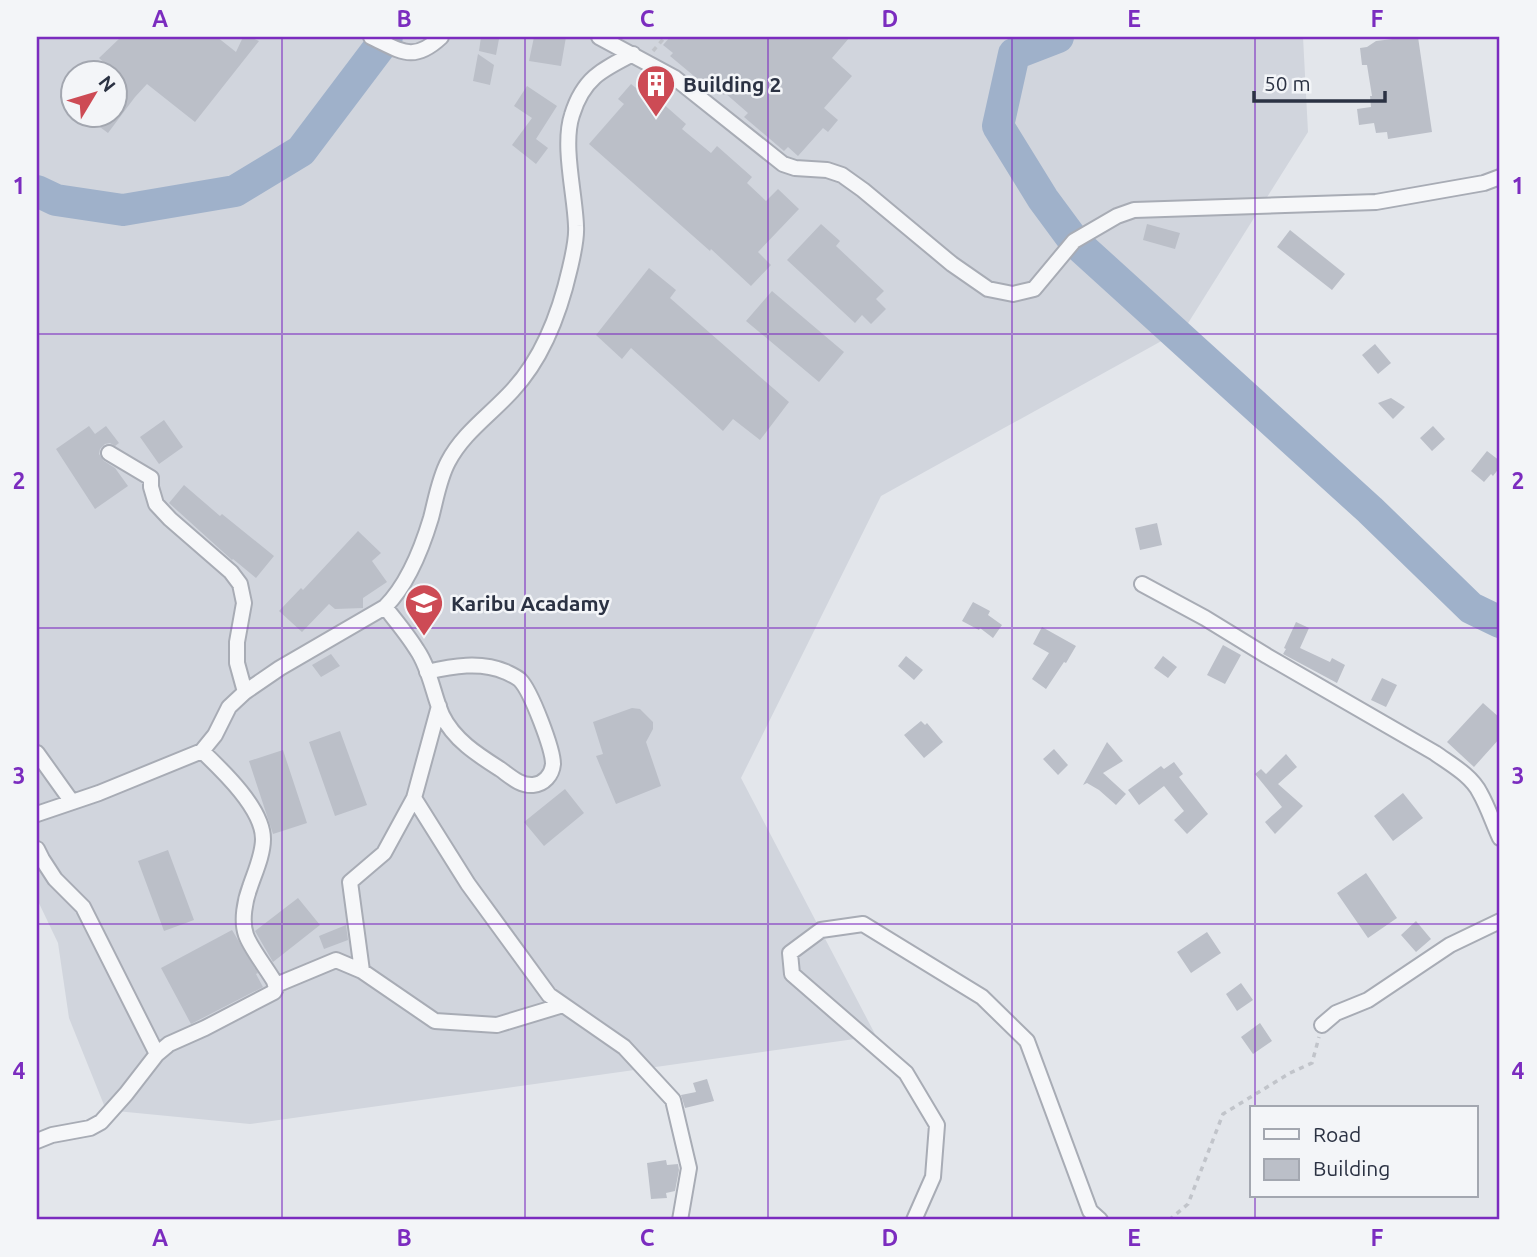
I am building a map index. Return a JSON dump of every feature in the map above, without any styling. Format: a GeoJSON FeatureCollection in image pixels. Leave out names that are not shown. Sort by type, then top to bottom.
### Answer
{"type":"FeatureCollection","features":[{"type":"Feature","properties":{"kind":"street"},"geometry":{"type":"LineString","coordinates":[[371,37],[401,51],[414,53],[425,50],[441,37]]}},
{"type":"Feature","properties":{"kind":"street"},"geometry":{"type":"LineString","coordinates":[[599,37],[675,78],[783,163],[795,168],[827,170],[842,175],[951,264],[988,289],[1013,293],[1034,289],[1074,241],[1117,216],[1134,210],[1376,202],[1484,183],[1500,177]]}},
{"type":"Feature","properties":{"kind":"street"},"geometry":{"type":"LineString","coordinates":[[37,814],[123,784],[202,751],[215,735],[229,707],[245,692],[280,668],[386,607],[396,597],[416,559],[447,463],[474,426],[513,390],[534,362],[561,306],[576,229],[567,136],[571,116],[590,80],[607,67],[633,54]]}},
{"type":"Feature","properties":{"kind":"street"},"geometry":{"type":"LineString","coordinates":[[109,453],[151,478],[156,504],[231,572],[240,584],[244,603],[237,642],[237,663],[245,692]]}},
{"type":"Feature","properties":{"kind":"street"},"geometry":{"type":"LineString","coordinates":[[1142,584],[1435,753],[1480,791],[1500,838]]}},
{"type":"Feature","properties":{"kind":"street"},"geometry":{"type":"LineString","coordinates":[[386,607],[419,652],[443,716],[453,732],[470,749],[522,784],[534,785],[543,782],[551,774],[553,762],[547,740],[532,699],[520,681],[505,672],[484,667],[456,665],[427,672]]}},
{"type":"Feature","properties":{"kind":"street"},"geometry":{"type":"LineString","coordinates":[[362,971],[350,882],[384,853],[415,798],[439,706]]}},
{"type":"Feature","properties":{"kind":"street"},"geometry":{"type":"LineString","coordinates":[[37,1141],[52,1135],[90,1128],[101,1122],[157,1054],[169,1044],[274,992],[276,985],[246,936],[244,922],[248,892],[263,840],[260,824],[231,780],[202,751]]}},
{"type":"Feature","properties":{"kind":"street"},"geometry":{"type":"LineString","coordinates":[[37,753],[72,802]]}},
{"type":"Feature","properties":{"kind":"street"},"geometry":{"type":"LineString","coordinates":[[415,798],[468,884],[549,995],[624,1048],[673,1100],[689,1168],[680,1220]]}},
{"type":"Feature","properties":{"kind":"street"},"geometry":{"type":"LineString","coordinates":[[37,849],[55,879],[88,915],[157,1054]]}},
{"type":"Feature","properties":{"kind":"street"},"geometry":{"type":"LineString","coordinates":[[1322,1025],[1336,1013],[1368,1000],[1450,946],[1500,921]]}},
{"type":"Feature","properties":{"kind":"street"},"geometry":{"type":"LineString","coordinates":[[914,1220],[933,1177],[937,1125],[906,1073],[792,974],[790,953],[821,930],[863,924],[982,996],[1027,1041],[1090,1211],[1100,1220]]}},
{"type":"Feature","properties":{"kind":"street"},"geometry":{"type":"LineString","coordinates":[[276,985],[335,960],[362,971],[435,1021],[498,1025],[563,1005]]}},
{"type":"Feature","properties":{"kind":"path"},"geometry":{"type":"LineString","coordinates":[[1169,1220],[1188,1204],[1223,1114],[1290,1073],[1312,1063],[1322,1025]]}},
{"type":"Feature","properties":{"kind":"shaded area","name":"Karibu Acadamy"},"geometry":{"type":"Polygon","coordinates":[[[37,37],[1303,37],[1308,132],[1185,328],[881,496],[741,778],[876,1036],[250,1124],[106,1110],[69,1018],[58,943],[37,899],[37,37]]]}},
{"type":"Feature","properties":{"kind":"building"},"geometry":{"type":"Polygon","coordinates":[[[121,37],[217,37],[236,52],[243,37],[259,41],[195,122],[147,84],[130,104],[130,60],[99,58],[121,37]]]}},
{"type":"Feature","properties":{"kind":"building"},"geometry":{"type":"Polygon","coordinates":[[[481,37],[499,39],[496,55],[479,51],[481,37]]]}},
{"type":"Feature","properties":{"kind":"building"},"geometry":{"type":"Polygon","coordinates":[[[534,37],[566,37],[561,66],[529,61],[534,37]]]}},
{"type":"Feature","properties":{"kind":"building"},"geometry":{"type":"Polygon","coordinates":[[[670,37],[850,37],[832,58],[852,76],[824,108],[838,120],[828,132],[823,128],[798,156],[788,147],[784,151],[744,117],[748,113],[725,93],[724,95],[715,87],[712,91],[670,56],[673,53],[663,45],[670,37]]]}},
{"type":"Feature","properties":{"kind":"building"},"geometry":{"type":"Polygon","coordinates":[[[1418,37],[1432,132],[1388,139],[1387,132],[1376,133],[1374,123],[1359,125],[1357,109],[1371,107],[1372,96],[1367,65],[1362,65],[1360,48],[1376,41],[1418,37]]]}},
{"type":"Feature","properties":{"kind":"building"},"geometry":{"type":"Polygon","coordinates":[[[478,54],[494,65],[490,85],[473,81],[478,54]]]}},
{"type":"Feature","properties":{"kind":"building"},"geometry":{"type":"Polygon","coordinates":[[[631,84],[640,91],[644,87],[686,124],[682,129],[711,153],[717,146],[752,177],[747,183],[766,201],[778,189],[799,209],[758,252],[771,265],[751,286],[589,144],[624,104],[618,99],[631,84]]]}},
{"type":"Feature","properties":{"kind":"building"},"geometry":{"type":"Polygon","coordinates":[[[527,86],[557,106],[536,139],[548,148],[536,164],[512,145],[532,118],[514,106],[527,86]]]}},
{"type":"Feature","properties":{"kind":"building"},"geometry":{"type":"Polygon","coordinates":[[[821,224],[840,241],[836,246],[884,291],[876,299],[886,309],[871,324],[862,315],[855,323],[787,260],[821,224]]]}},
{"type":"Feature","properties":{"kind":"building"},"geometry":{"type":"Polygon","coordinates":[[[1147,224],[1180,233],[1175,249],[1143,240],[1147,224]]]}},
{"type":"Feature","properties":{"kind":"building"},"geometry":{"type":"Polygon","coordinates":[[[1290,230],[1345,274],[1332,290],[1277,247],[1290,230]]]}},
{"type":"Feature","properties":{"kind":"building"},"geometry":{"type":"Polygon","coordinates":[[[649,268],[676,290],[670,298],[789,402],[760,440],[733,419],[723,431],[631,348],[622,359],[596,335],[649,268]]]}},
{"type":"Feature","properties":{"kind":"building"},"geometry":{"type":"Polygon","coordinates":[[[772,291],[844,352],[819,382],[746,321],[772,291]]]}},
{"type":"Feature","properties":{"kind":"building"},"geometry":{"type":"Polygon","coordinates":[[[1375,344],[1391,363],[1378,374],[1362,355],[1375,344]]]}},
{"type":"Feature","properties":{"kind":"building"},"geometry":{"type":"Polygon","coordinates":[[[1391,398],[1405,407],[1393,419],[1378,403],[1391,398]]]}},
{"type":"Feature","properties":{"kind":"building"},"geometry":{"type":"Polygon","coordinates":[[[164,420],[183,447],[159,464],[140,437],[164,420]]]}},
{"type":"Feature","properties":{"kind":"building"},"geometry":{"type":"Polygon","coordinates":[[[89,426],[95,434],[106,426],[119,443],[115,446],[105,444],[99,454],[115,468],[128,486],[95,509],[56,449],[89,426]]]}},
{"type":"Feature","properties":{"kind":"building"},"geometry":{"type":"Polygon","coordinates":[[[1433,426],[1445,439],[1432,451],[1420,438],[1433,426]]]}},
{"type":"Feature","properties":{"kind":"building"},"geometry":{"type":"Polygon","coordinates":[[[1487,451],[1500,461],[1500,467],[1484,482],[1471,471],[1487,451]]]}},
{"type":"Feature","properties":{"kind":"building"},"geometry":{"type":"Polygon","coordinates":[[[184,485],[274,556],[256,578],[169,503],[184,485]]]}},
{"type":"Feature","properties":{"kind":"building"},"geometry":{"type":"Polygon","coordinates":[[[1157,523],[1162,545],[1140,550],[1135,528],[1157,523]]]}},
{"type":"Feature","properties":{"kind":"building"},"geometry":{"type":"Polygon","coordinates":[[[358,531],[381,553],[372,561],[387,582],[363,598],[363,608],[335,609],[329,604],[302,632],[279,611],[301,588],[303,590],[358,531]]]}},
{"type":"Feature","properties":{"kind":"building"},"geometry":{"type":"Polygon","coordinates":[[[973,602],[990,611],[988,615],[1002,625],[993,638],[980,628],[979,630],[962,621],[973,602]]]}},
{"type":"Feature","properties":{"kind":"building"},"geometry":{"type":"Polygon","coordinates":[[[1296,622],[1309,628],[1300,648],[1330,662],[1332,658],[1345,665],[1337,683],[1283,654],[1296,622]]]}},
{"type":"Feature","properties":{"kind":"building"},"geometry":{"type":"Polygon","coordinates":[[[1042,627],[1076,646],[1046,689],[1032,679],[1049,653],[1033,644],[1042,627]]]}},
{"type":"Feature","properties":{"kind":"building"},"geometry":{"type":"Polygon","coordinates":[[[1223,645],[1241,655],[1225,684],[1207,675],[1223,645]]]}},
{"type":"Feature","properties":{"kind":"building"},"geometry":{"type":"Polygon","coordinates":[[[331,654],[340,666],[321,677],[312,665],[331,654]]]}},
{"type":"Feature","properties":{"kind":"building"},"geometry":{"type":"Polygon","coordinates":[[[906,656],[923,670],[914,680],[898,666],[906,656]]]}},
{"type":"Feature","properties":{"kind":"building"},"geometry":{"type":"Polygon","coordinates":[[[1163,656],[1177,667],[1168,678],[1154,668],[1163,656]]]}},
{"type":"Feature","properties":{"kind":"building"},"geometry":{"type":"Polygon","coordinates":[[[1382,678],[1397,685],[1386,707],[1371,700],[1382,678]]]}},
{"type":"Feature","properties":{"kind":"building"},"geometry":{"type":"Polygon","coordinates":[[[1483,703],[1500,718],[1500,738],[1474,767],[1447,742],[1483,703]]]}},
{"type":"Feature","properties":{"kind":"building"},"geometry":{"type":"Polygon","coordinates":[[[632,708],[640,709],[653,722],[653,729],[646,742],[661,786],[616,804],[596,756],[603,754],[593,722],[632,708]]]}},
{"type":"Feature","properties":{"kind":"building"},"geometry":{"type":"Polygon","coordinates":[[[921,721],[925,725],[927,723],[943,742],[924,758],[904,735],[921,721]]]}},
{"type":"Feature","properties":{"kind":"building"},"geometry":{"type":"Polygon","coordinates":[[[340,731],[367,805],[335,816],[309,742],[340,731]]]}},
{"type":"Feature","properties":{"kind":"building"},"geometry":{"type":"Polygon","coordinates":[[[1107,742],[1123,761],[1103,773],[1126,794],[1116,805],[1099,790],[1087,783],[1083,785],[1107,742]]]}},
{"type":"Feature","properties":{"kind":"building"},"geometry":{"type":"Polygon","coordinates":[[[1054,749],[1068,765],[1058,775],[1043,759],[1054,749]]]}},
{"type":"Feature","properties":{"kind":"building"},"geometry":{"type":"Polygon","coordinates":[[[283,750],[307,823],[273,834],[249,761],[283,750]]]}},
{"type":"Feature","properties":{"kind":"building"},"geometry":{"type":"Polygon","coordinates":[[[1286,754],[1297,767],[1278,784],[1303,806],[1275,834],[1265,822],[1282,807],[1255,774],[1261,769],[1266,774],[1286,754]]]}},
{"type":"Feature","properties":{"kind":"building"},"geometry":{"type":"Polygon","coordinates":[[[1174,762],[1183,774],[1179,777],[1208,814],[1187,834],[1174,820],[1184,811],[1164,786],[1139,805],[1128,790],[1161,766],[1164,769],[1174,762]]]}},
{"type":"Feature","properties":{"kind":"building"},"geometry":{"type":"Polygon","coordinates":[[[565,789],[584,813],[544,846],[524,822],[565,789]]]}},
{"type":"Feature","properties":{"kind":"building"},"geometry":{"type":"Polygon","coordinates":[[[1403,793],[1423,818],[1393,841],[1374,816],[1403,793]]]}},
{"type":"Feature","properties":{"kind":"building"},"geometry":{"type":"Polygon","coordinates":[[[168,850],[194,920],[164,931],[138,861],[168,850]]]}},
{"type":"Feature","properties":{"kind":"building"},"geometry":{"type":"Polygon","coordinates":[[[1366,873],[1397,918],[1368,938],[1337,893],[1366,873]]]}},
{"type":"Feature","properties":{"kind":"building"},"geometry":{"type":"Polygon","coordinates":[[[298,898],[320,925],[273,962],[255,931],[298,898]]]}},
{"type":"Feature","properties":{"kind":"building"},"geometry":{"type":"Polygon","coordinates":[[[1416,921],[1431,939],[1416,952],[1401,935],[1416,921]]]}},
{"type":"Feature","properties":{"kind":"building"},"geometry":{"type":"Polygon","coordinates":[[[346,925],[348,940],[324,949],[319,936],[346,925]]]}},
{"type":"Feature","properties":{"kind":"building"},"geometry":{"type":"Polygon","coordinates":[[[232,930],[258,973],[256,974],[263,987],[191,1024],[161,968],[232,930]]]}},
{"type":"Feature","properties":{"kind":"building"},"geometry":{"type":"Polygon","coordinates":[[[1207,932],[1221,953],[1191,973],[1177,952],[1207,932]]]}},
{"type":"Feature","properties":{"kind":"building"},"geometry":{"type":"Polygon","coordinates":[[[1241,983],[1253,1000],[1237,1011],[1226,994],[1241,983]]]}},
{"type":"Feature","properties":{"kind":"building"},"geometry":{"type":"Polygon","coordinates":[[[1260,1023],[1272,1041],[1253,1054],[1241,1037],[1260,1023]]]}},
{"type":"Feature","properties":{"kind":"building"},"geometry":{"type":"Polygon","coordinates":[[[707,1079],[714,1101],[685,1108],[681,1095],[696,1092],[693,1083],[707,1079]]]}},
{"type":"Feature","properties":{"kind":"building"},"geometry":{"type":"Polygon","coordinates":[[[666,1160],[667,1165],[678,1164],[675,1191],[666,1193],[667,1198],[651,1199],[647,1163],[666,1160]]]}},
{"type":"Feature","properties":{"kind":"waterway"},"geometry":{"type":"LineString","coordinates":[[37,191],[56,200],[123,210],[235,191],[301,151],[387,37]]}},
{"type":"Feature","properties":{"kind":"waterway"},"geometry":{"type":"LineString","coordinates":[[1058,37],[1014,54],[998,126],[1043,199],[1074,241],[1370,510],[1471,608],[1500,622]]}},
{"type":"Feature","properties":{"kind":"place","name":"Building 2"},"geometry":{"type":"Point","coordinates":[656,118]}},
{"type":"Feature","properties":{"kind":"place","name":"Karibu Acadamy"},"geometry":{"type":"Point","coordinates":[424,637]}}]}
